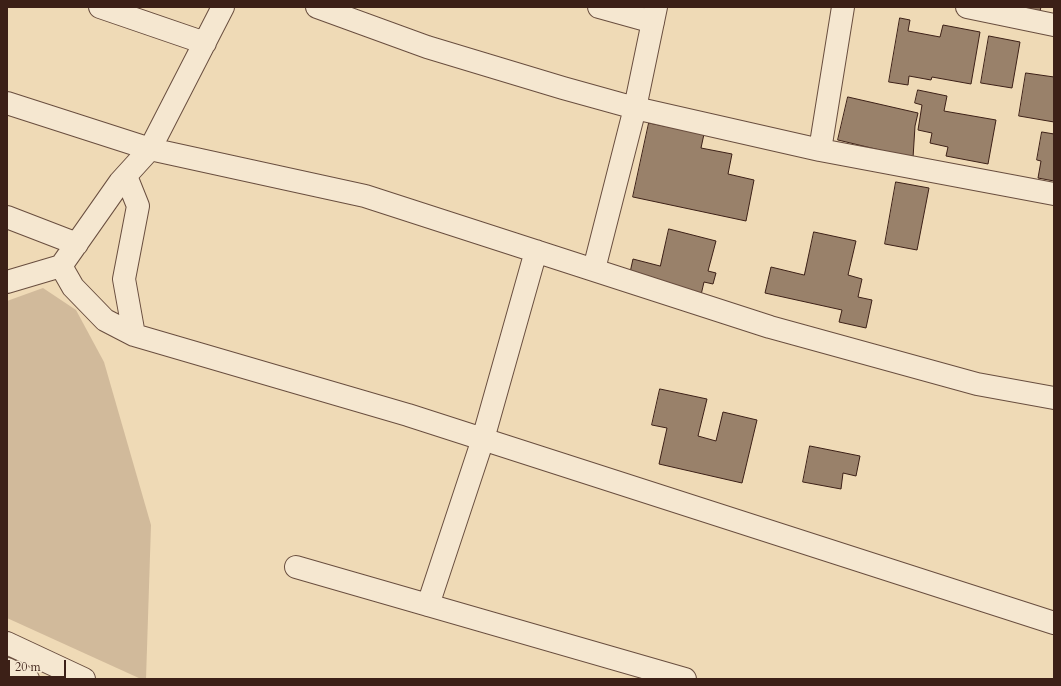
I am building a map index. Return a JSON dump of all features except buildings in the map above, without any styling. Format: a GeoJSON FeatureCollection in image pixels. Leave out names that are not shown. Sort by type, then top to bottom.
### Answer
{"type":"FeatureCollection","features":[{"type":"Feature","properties":{"kind":"street"},"geometry":{"type":"LineString","coordinates":[[100,7],[205,43]]}},
{"type":"Feature","properties":{"kind":"street"},"geometry":{"type":"LineString","coordinates":[[7,282],[61,266],[126,176],[150,149],[223,7]]}},
{"type":"Feature","properties":{"kind":"street"},"geometry":{"type":"LineString","coordinates":[[317,7],[427,47],[635,108],[820,150],[1054,194]]}},
{"type":"Feature","properties":{"kind":"street"},"geometry":{"type":"LineString","coordinates":[[594,269],[635,108],[655,14],[599,7]]}},
{"type":"Feature","properties":{"kind":"street"},"geometry":{"type":"LineString","coordinates":[[820,150],[843,7]]}},
{"type":"Feature","properties":{"kind":"street"},"geometry":{"type":"LineString","coordinates":[[967,7],[1054,25]]}},
{"type":"Feature","properties":{"kind":"street"},"geometry":{"type":"LineString","coordinates":[[7,103],[150,149],[364,196],[770,327],[977,384],[1054,398]]}},
{"type":"Feature","properties":{"kind":"street"},"geometry":{"type":"LineString","coordinates":[[126,176],[138,206],[124,279],[134,335]]}},
{"type":"Feature","properties":{"kind":"street"},"geometry":{"type":"LineString","coordinates":[[7,217],[77,244]]}},
{"type":"Feature","properties":{"kind":"street"},"geometry":{"type":"LineString","coordinates":[[428,605],[483,439],[536,251]]}},
{"type":"Feature","properties":{"kind":"street"},"geometry":{"type":"LineString","coordinates":[[61,266],[72,287],[105,320],[134,335],[408,415],[1054,624]]}},
{"type":"Feature","properties":{"kind":"street"},"geometry":{"type":"LineString","coordinates":[[296,567],[685,679]]}},
{"type":"Feature","properties":{"kind":"street"},"geometry":{"type":"LineString","coordinates":[[7,643],[84,679]]}},
{"type":"Feature","properties":{"kind":"street"},"geometry":{"type":"LineString","coordinates":[[7,669],[28,679]]}},
{"type":"Feature","properties":{"kind":"shaded area"},"geometry":{"type":"Polygon","coordinates":[[[43,288],[76,310],[104,362],[151,525],[146,679],[141,679],[7,618],[7,301],[43,288]]]}}]}
